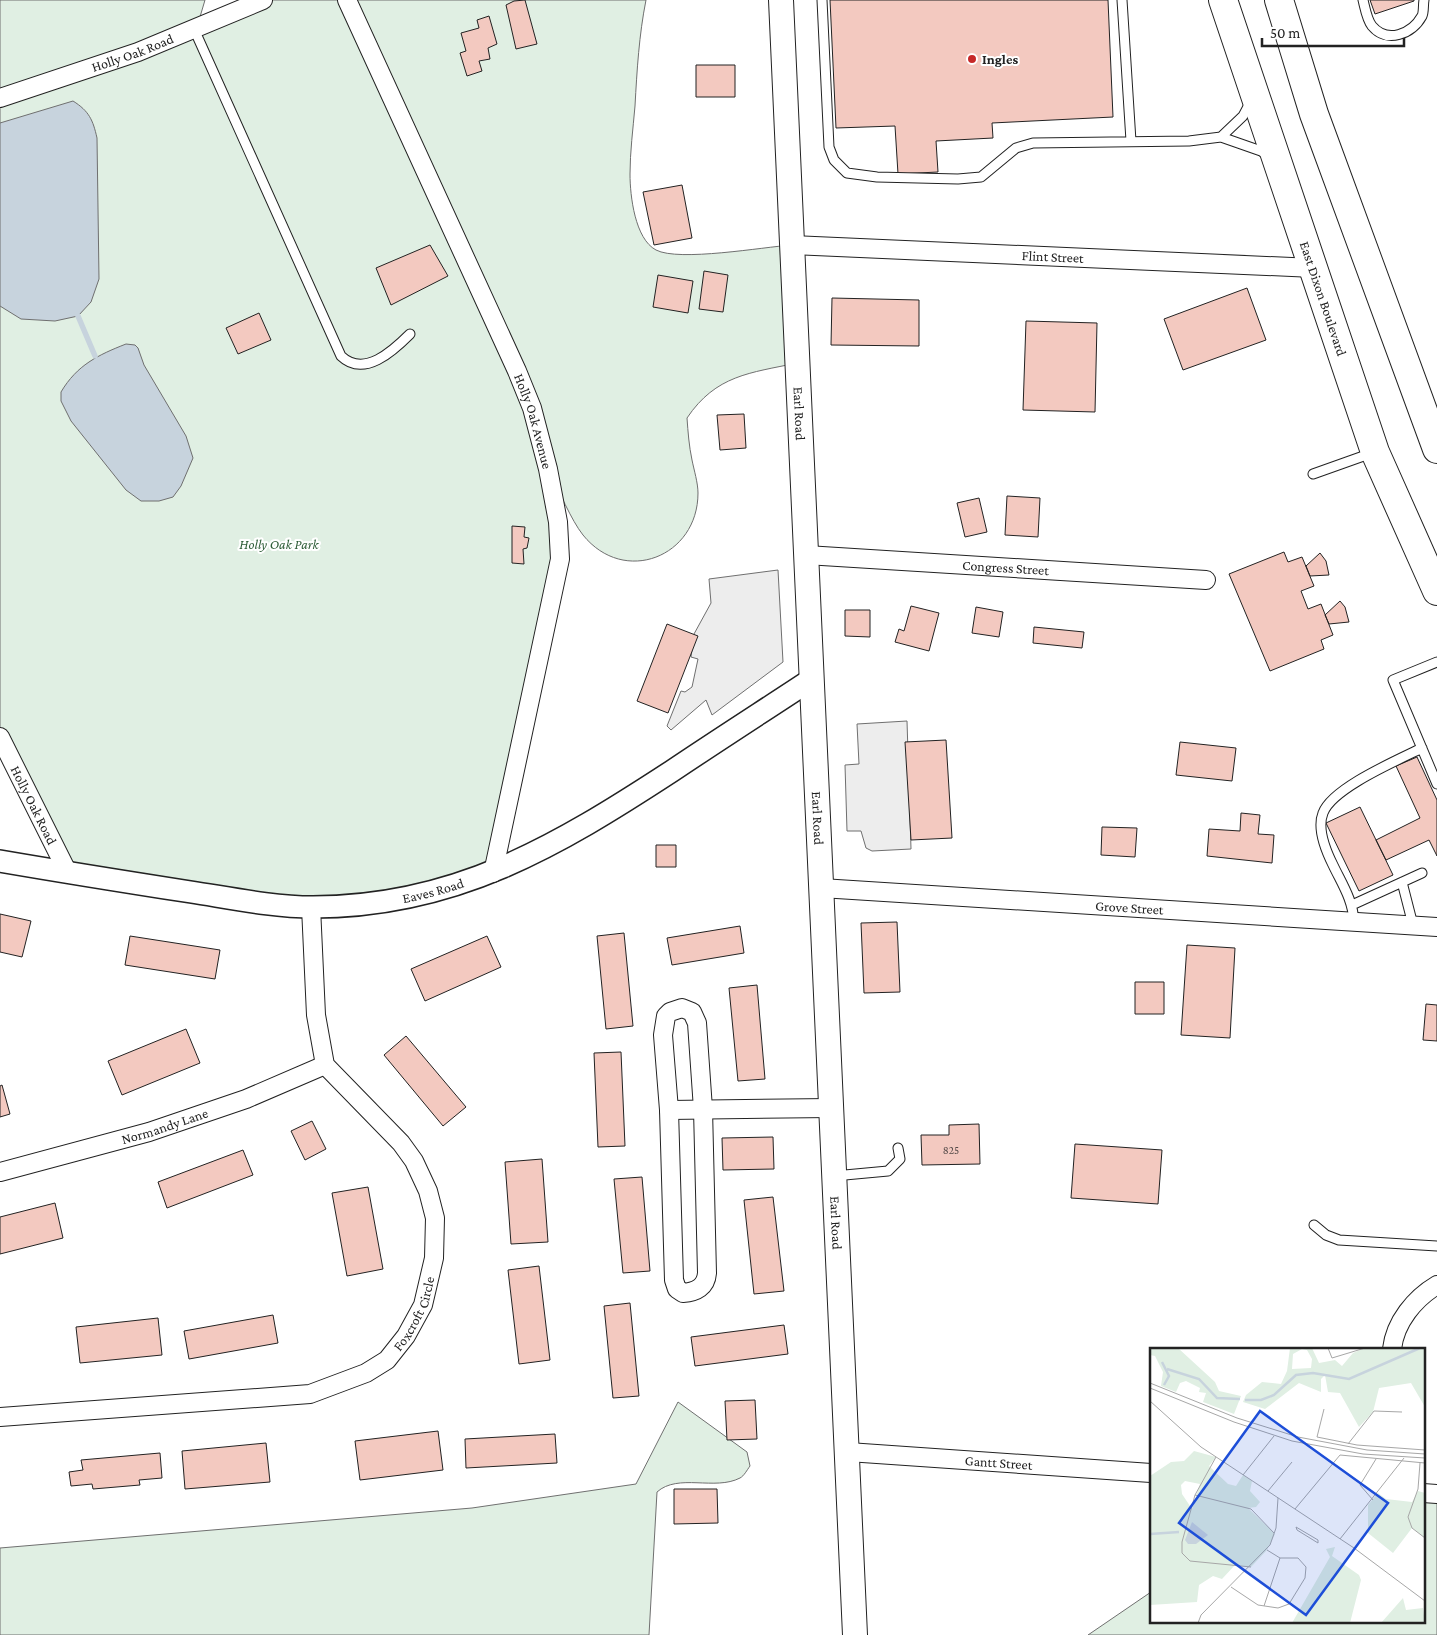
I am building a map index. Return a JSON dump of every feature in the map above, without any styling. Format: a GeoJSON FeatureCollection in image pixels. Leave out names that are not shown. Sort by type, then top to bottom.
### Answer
{"type":"FeatureCollection","features":[{"type":"Feature","properties":{"kind":"highway","name":"East Dixon Boulevard"},"geometry":{"type":"LineString","coordinates":[[1223,0],[1375,452],[1437,591]]}},
{"type":"Feature","properties":{"kind":"highway"},"geometry":{"type":"LineString","coordinates":[[1279,0],[1314,114],[1437,449]]}},
{"type":"Feature","properties":{"kind":"highway"},"geometry":{"type":"LineString","coordinates":[[1378,288],[1437,410]]}},
{"type":"Feature","properties":{"kind":"main road","name":"Earl Road"},"geometry":{"type":"LineString","coordinates":[[781,0],[855,1635]]}},
{"type":"Feature","properties":{"kind":"street","name":"Holly Oak Road"},"geometry":{"type":"LineString","coordinates":[[0,98],[138,52],[263,0]]}},
{"type":"Feature","properties":{"kind":"street","name":"Holly Oak Avenue"},"geometry":{"type":"LineString","coordinates":[[346,0],[517,371],[532,408],[558,522],[560,559],[493,873]]}},
{"type":"Feature","properties":{"kind":"street","name":"Flint Street"},"geometry":{"type":"LineString","coordinates":[[792,244],[1314,268]]}},
{"type":"Feature","properties":{"kind":"street","name":"Congress Street"},"geometry":{"type":"LineString","coordinates":[[806,554],[1206,580]]}},
{"type":"Feature","properties":{"kind":"street","name":"Eaves Road"},"geometry":{"type":"LineString","coordinates":[[0,861],[233,898],[311,907],[367,904],[418,896],[493,873],[554,844],[610,811],[812,679]]}},
{"type":"Feature","properties":{"kind":"street","name":"Holly Oak Road"},"geometry":{"type":"LineString","coordinates":[[0,738],[68,872]]}},
{"type":"Feature","properties":{"kind":"street","name":"Grove Street"},"geometry":{"type":"LineString","coordinates":[[821,888],[1353,913],[1413,925],[1437,927]]}},
{"type":"Feature","properties":{"kind":"street"},"geometry":{"type":"LineString","coordinates":[[311,907],[316,1015],[326,1065]]}},
{"type":"Feature","properties":{"kind":"street"},"geometry":{"type":"LineString","coordinates":[[682,1008],[692,1012],[697,1023],[703,1109],[706,1279],[698,1290],[683,1293],[677,1289],[674,1280],[668,1110],[663,1035],[664,1021],[670,1012],[682,1008]]}},
{"type":"Feature","properties":{"kind":"street","name":"Normandy Lane"},"geometry":{"type":"LineString","coordinates":[[0,1172],[149,1132],[246,1099],[326,1065]]}},
{"type":"Feature","properties":{"kind":"street","name":"Foxcroft Circle"},"geometry":{"type":"LineString","coordinates":[[0,1417],[310,1394],[366,1373],[387,1360],[406,1336],[423,1305],[434,1258],[436,1218],[428,1191],[414,1161],[401,1142],[326,1065]]}},
{"type":"Feature","properties":{"kind":"street"},"geometry":{"type":"LineString","coordinates":[[668,1110],[831,1108]]}},
{"type":"Feature","properties":{"kind":"street"},"geometry":{"type":"LineString","coordinates":[[1392,1348],[1406,1312],[1425,1292],[1437,1285]]}},
{"type":"Feature","properties":{"kind":"street","name":"Gantt Street"},"geometry":{"type":"LineString","coordinates":[[848,1452],[1150,1473]]}},
{"type":"Feature","properties":{"kind":"street"},"geometry":{"type":"LineString","coordinates":[[1424,1492],[1437,1494]]}},
{"type":"Feature","properties":{"kind":"lane"},"geometry":{"type":"LineString","coordinates":[[822,0],[829,147],[834,160],[847,173],[877,177],[958,179],[980,177],[1016,148],[1033,143],[1188,141],[1221,137],[1261,150],[1277,163]]}},
{"type":"Feature","properties":{"kind":"lane"},"geometry":{"type":"LineString","coordinates":[[1122,0],[1131,141]]}},
{"type":"Feature","properties":{"kind":"lane"},"geometry":{"type":"LineString","coordinates":[[1363,0],[1372,26],[1381,33],[1394,37],[1409,31],[1422,15],[1424,0]]}},
{"type":"Feature","properties":{"kind":"lane"},"geometry":{"type":"LineString","coordinates":[[194,29],[341,356],[352,363],[361,364],[381,359],[410,334]]}},
{"type":"Feature","properties":{"kind":"lane"},"geometry":{"type":"LineString","coordinates":[[1221,137],[1243,116],[1254,94]]}},
{"type":"Feature","properties":{"kind":"lane"},"geometry":{"type":"LineString","coordinates":[[1313,474],[1375,452]]}},
{"type":"Feature","properties":{"kind":"lane"},"geometry":{"type":"LineString","coordinates":[[1437,662],[1393,680],[1437,784]]}},
{"type":"Feature","properties":{"kind":"lane"},"geometry":{"type":"LineString","coordinates":[[1422,748],[1348,787],[1334,798],[1324,810],[1321,819],[1322,833],[1332,863],[1353,913],[1402,882],[1422,874]]}},
{"type":"Feature","properties":{"kind":"lane"},"geometry":{"type":"LineString","coordinates":[[1402,882],[1413,925]]}},
{"type":"Feature","properties":{"kind":"lane"},"geometry":{"type":"LineString","coordinates":[[834,1176],[888,1171],[900,1159],[898,1148]]}},
{"type":"Feature","properties":{"kind":"lane"},"geometry":{"type":"LineString","coordinates":[[1314,1225],[1326,1234],[1339,1240],[1437,1246]]}},
{"type":"Feature","properties":{"kind":"green space","name":"Holly Oak Park"},"geometry":{"type":"Polygon","coordinates":[[[0,0],[205,0],[197,27],[263,0],[646,0],[639,53],[630,174],[635,216],[643,237],[656,250],[683,255],[722,253],[792,245],[797,363],[749,373],[722,384],[698,404],[687,418],[690,450],[698,493],[695,515],[686,534],[672,548],[656,557],[637,561],[618,559],[600,550],[579,529],[549,472],[558,522],[493,873],[367,905],[68,873],[0,737],[0,0]]]}},
{"type":"Feature","properties":{"kind":"green space"},"geometry":{"type":"Polygon","coordinates":[[[678,1402],[747,1452],[750,1466],[741,1477],[730,1482],[675,1484],[666,1486],[657,1492],[649,1635],[0,1635],[0,1548],[472,1508],[636,1484],[678,1402]]]}},
{"type":"Feature","properties":{"kind":"green space"},"geometry":{"type":"Polygon","coordinates":[[[1424,1493],[1437,1494],[1437,1635],[1088,1635],[1150,1593],[1150,1622],[1424,1622],[1424,1493]]]}},
{"type":"Feature","properties":{"kind":"shaded area"},"geometry":{"type":"Polygon","coordinates":[[[73,101],[90,116],[97,138],[99,279],[91,302],[78,316],[55,321],[21,319],[0,306],[0,123],[73,101]]]}},
{"type":"Feature","properties":{"kind":"shaded area"},"geometry":{"type":"Polygon","coordinates":[[[126,344],[135,345],[138,348],[144,365],[186,436],[193,458],[181,486],[173,497],[159,501],[141,501],[126,490],[71,421],[61,401],[61,392],[81,368],[106,352],[126,344]]]}},
{"type":"Feature","properties":{"kind":"shaded area"},"geometry":{"type":"Polygon","coordinates":[[[778,570],[783,662],[712,715],[706,700],[671,730],[667,726],[681,691],[685,692],[692,687],[698,659],[691,657],[694,634],[711,603],[709,579],[778,570]]]}},
{"type":"Feature","properties":{"kind":"shaded area"},"geometry":{"type":"Polygon","coordinates":[[[907,721],[911,849],[872,851],[866,848],[861,831],[847,831],[845,765],[859,764],[857,724],[907,721]]]}},
{"type":"Feature","properties":{"kind":"building"},"geometry":{"type":"Polygon","coordinates":[[[525,0],[537,44],[516,49],[506,5],[514,1],[525,0]]]}},
{"type":"Feature","properties":{"kind":"building","name":"Ingles"},"geometry":{"type":"Polygon","coordinates":[[[830,0],[1108,0],[1113,117],[992,123],[993,138],[936,141],[938,172],[898,174],[895,126],[836,128],[830,0]]]}},
{"type":"Feature","properties":{"kind":"building"},"geometry":{"type":"Polygon","coordinates":[[[1370,0],[1414,0],[1414,1],[1375,14],[1370,0]]]}},
{"type":"Feature","properties":{"kind":"building"},"geometry":{"type":"Polygon","coordinates":[[[489,16],[497,44],[488,48],[490,59],[479,61],[482,71],[467,76],[460,53],[466,51],[461,33],[479,28],[477,20],[489,16]]]}},
{"type":"Feature","properties":{"kind":"building"},"geometry":{"type":"Polygon","coordinates":[[[696,65],[735,65],[735,97],[696,97],[696,65]]]}},
{"type":"Feature","properties":{"kind":"building"},"geometry":{"type":"Polygon","coordinates":[[[682,185],[692,238],[654,245],[643,192],[682,185]]]}},
{"type":"Feature","properties":{"kind":"building"},"geometry":{"type":"Polygon","coordinates":[[[430,245],[448,276],[391,305],[376,268],[430,245]]]}},
{"type":"Feature","properties":{"kind":"building"},"geometry":{"type":"Polygon","coordinates":[[[704,271],[728,275],[723,312],[699,309],[704,271]]]}},
{"type":"Feature","properties":{"kind":"building"},"geometry":{"type":"Polygon","coordinates":[[[658,275],[693,281],[688,313],[653,307],[658,275]]]}},
{"type":"Feature","properties":{"kind":"building"},"geometry":{"type":"Polygon","coordinates":[[[1247,288],[1266,340],[1183,370],[1164,319],[1247,288]]]}},
{"type":"Feature","properties":{"kind":"building"},"geometry":{"type":"Polygon","coordinates":[[[832,298],[919,300],[919,346],[831,345],[832,298]]]}},
{"type":"Feature","properties":{"kind":"building"},"geometry":{"type":"Polygon","coordinates":[[[259,313],[271,340],[238,354],[226,328],[259,313]]]}},
{"type":"Feature","properties":{"kind":"building"},"geometry":{"type":"Polygon","coordinates":[[[1026,321],[1097,323],[1095,412],[1023,410],[1026,321]]]}},
{"type":"Feature","properties":{"kind":"building"},"geometry":{"type":"Polygon","coordinates":[[[744,414],[746,448],[720,450],[717,415],[744,414]]]}},
{"type":"Feature","properties":{"kind":"building"},"geometry":{"type":"Polygon","coordinates":[[[1007,496],[1040,498],[1038,537],[1005,535],[1007,496]]]}},
{"type":"Feature","properties":{"kind":"building"},"geometry":{"type":"Polygon","coordinates":[[[979,498],[987,532],[965,537],[957,503],[979,498]]]}},
{"type":"Feature","properties":{"kind":"building"},"geometry":{"type":"Polygon","coordinates":[[[512,526],[525,527],[524,537],[529,538],[527,548],[523,549],[524,564],[512,563],[512,526]]]}},
{"type":"Feature","properties":{"kind":"building"},"geometry":{"type":"Polygon","coordinates":[[[1284,552],[1288,562],[1302,557],[1314,586],[1301,591],[1308,609],[1321,604],[1333,635],[1321,640],[1324,649],[1270,671],[1229,574],[1284,552]]]}},
{"type":"Feature","properties":{"kind":"building"},"geometry":{"type":"Polygon","coordinates":[[[1320,553],[1326,561],[1329,575],[1310,576],[1306,566],[1320,553]]]}},
{"type":"Feature","properties":{"kind":"building"},"geometry":{"type":"Polygon","coordinates":[[[1340,601],[1345,607],[1349,622],[1329,624],[1325,615],[1340,601]]]}},
{"type":"Feature","properties":{"kind":"building"},"geometry":{"type":"Polygon","coordinates":[[[911,606],[939,613],[929,651],[895,642],[899,629],[904,631],[911,606]]]}},
{"type":"Feature","properties":{"kind":"building"},"geometry":{"type":"Polygon","coordinates":[[[976,607],[1003,612],[999,637],[972,633],[976,607]]]}},
{"type":"Feature","properties":{"kind":"building"},"geometry":{"type":"Polygon","coordinates":[[[845,610],[870,610],[870,637],[845,636],[845,610]]]}},
{"type":"Feature","properties":{"kind":"building"},"geometry":{"type":"Polygon","coordinates":[[[667,624],[698,636],[668,713],[637,701],[667,624]]]}},
{"type":"Feature","properties":{"kind":"building"},"geometry":{"type":"Polygon","coordinates":[[[1034,627],[1084,632],[1082,648],[1033,643],[1034,627]]]}},
{"type":"Feature","properties":{"kind":"building"},"geometry":{"type":"Polygon","coordinates":[[[946,740],[952,838],[911,840],[905,742],[946,740]]]}},
{"type":"Feature","properties":{"kind":"building"},"geometry":{"type":"Polygon","coordinates":[[[1180,742],[1236,748],[1232,781],[1176,775],[1180,742]]]}},
{"type":"Feature","properties":{"kind":"building"},"geometry":{"type":"Polygon","coordinates":[[[1417,757],[1437,800],[1437,856],[1429,840],[1386,860],[1376,840],[1420,818],[1396,766],[1417,757]]]}},
{"type":"Feature","properties":{"kind":"building"},"geometry":{"type":"Polygon","coordinates":[[[1360,807],[1393,875],[1359,891],[1326,823],[1360,807]]]}},
{"type":"Feature","properties":{"kind":"building"},"geometry":{"type":"Polygon","coordinates":[[[1241,813],[1260,815],[1258,834],[1274,835],[1272,863],[1207,856],[1209,829],[1240,831],[1241,813]]]}},
{"type":"Feature","properties":{"kind":"building"},"geometry":{"type":"Polygon","coordinates":[[[1102,827],[1137,828],[1135,857],[1101,855],[1102,827]]]}},
{"type":"Feature","properties":{"kind":"building"},"geometry":{"type":"Polygon","coordinates":[[[656,845],[676,845],[676,867],[656,867],[656,845]]]}},
{"type":"Feature","properties":{"kind":"building"},"geometry":{"type":"Polygon","coordinates":[[[0,914],[31,921],[22,957],[0,952],[0,914]]]}},
{"type":"Feature","properties":{"kind":"building"},"geometry":{"type":"Polygon","coordinates":[[[897,922],[900,992],[864,993],[861,923],[897,922]]]}},
{"type":"Feature","properties":{"kind":"building"},"geometry":{"type":"Polygon","coordinates":[[[740,926],[744,953],[672,965],[667,938],[740,926]]]}},
{"type":"Feature","properties":{"kind":"building"},"geometry":{"type":"Polygon","coordinates":[[[624,933],[633,1026],[606,1029],[597,936],[624,933]]]}},
{"type":"Feature","properties":{"kind":"building"},"geometry":{"type":"Polygon","coordinates":[[[130,936],[220,950],[215,979],[125,965],[130,936]]]}},
{"type":"Feature","properties":{"kind":"building"},"geometry":{"type":"Polygon","coordinates":[[[487,936],[501,967],[425,1001],[411,969],[487,936]]]}},
{"type":"Feature","properties":{"kind":"building"},"geometry":{"type":"Polygon","coordinates":[[[1187,945],[1235,948],[1230,1038],[1181,1035],[1187,945]]]}},
{"type":"Feature","properties":{"kind":"building"},"geometry":{"type":"Polygon","coordinates":[[[1135,982],[1164,982],[1164,1014],[1135,1014],[1135,982]]]}},
{"type":"Feature","properties":{"kind":"building"},"geometry":{"type":"Polygon","coordinates":[[[757,985],[765,1079],[738,1081],[729,988],[757,985]]]}},
{"type":"Feature","properties":{"kind":"building"},"geometry":{"type":"Polygon","coordinates":[[[1426,1004],[1437,1005],[1437,1041],[1423,1040],[1426,1004]]]}},
{"type":"Feature","properties":{"kind":"building"},"geometry":{"type":"Polygon","coordinates":[[[186,1029],[200,1063],[122,1095],[108,1061],[186,1029]]]}},
{"type":"Feature","properties":{"kind":"building"},"geometry":{"type":"Polygon","coordinates":[[[406,1036],[466,1107],[443,1126],[384,1055],[406,1036]]]}},
{"type":"Feature","properties":{"kind":"building"},"geometry":{"type":"Polygon","coordinates":[[[621,1052],[625,1146],[598,1147],[594,1053],[621,1052]]]}},
{"type":"Feature","properties":{"kind":"building"},"geometry":{"type":"Polygon","coordinates":[[[2,1085],[10,1114],[0,1117],[0,1086],[2,1085]]]}},
{"type":"Feature","properties":{"kind":"building"},"geometry":{"type":"Polygon","coordinates":[[[312,1121],[326,1149],[305,1160],[291,1131],[312,1121]]]}},
{"type":"Feature","properties":{"kind":"building"},"geometry":{"type":"Polygon","coordinates":[[[979,1124],[980,1164],[922,1165],[921,1135],[949,1135],[949,1125],[979,1124]]]}},
{"type":"Feature","properties":{"kind":"building"},"geometry":{"type":"Polygon","coordinates":[[[773,1137],[774,1169],[723,1170],[722,1138],[773,1137]]]}},
{"type":"Feature","properties":{"kind":"building"},"geometry":{"type":"Polygon","coordinates":[[[1075,1144],[1162,1150],[1158,1204],[1071,1198],[1075,1144]]]}},
{"type":"Feature","properties":{"kind":"building"},"geometry":{"type":"Polygon","coordinates":[[[243,1150],[253,1175],[167,1208],[158,1182],[243,1150]]]}},
{"type":"Feature","properties":{"kind":"building"},"geometry":{"type":"Polygon","coordinates":[[[542,1159],[548,1242],[511,1244],[505,1162],[542,1159]]]}},
{"type":"Feature","properties":{"kind":"building"},"geometry":{"type":"Polygon","coordinates":[[[642,1177],[650,1271],[623,1273],[614,1179],[642,1177]]]}},
{"type":"Feature","properties":{"kind":"building"},"geometry":{"type":"Polygon","coordinates":[[[368,1187],[383,1269],[347,1276],[332,1193],[368,1187]]]}},
{"type":"Feature","properties":{"kind":"building"},"geometry":{"type":"Polygon","coordinates":[[[773,1197],[784,1291],[754,1294],[744,1200],[773,1197]]]}},
{"type":"Feature","properties":{"kind":"building"},"geometry":{"type":"Polygon","coordinates":[[[55,1203],[63,1238],[0,1254],[0,1217],[55,1203]]]}},
{"type":"Feature","properties":{"kind":"building"},"geometry":{"type":"Polygon","coordinates":[[[539,1266],[550,1360],[519,1364],[508,1270],[539,1266]]]}},
{"type":"Feature","properties":{"kind":"building"},"geometry":{"type":"Polygon","coordinates":[[[630,1303],[639,1396],[613,1398],[604,1306],[630,1303]]]}},
{"type":"Feature","properties":{"kind":"building"},"geometry":{"type":"Polygon","coordinates":[[[273,1315],[278,1343],[189,1359],[184,1331],[273,1315]]]}},
{"type":"Feature","properties":{"kind":"building"},"geometry":{"type":"Polygon","coordinates":[[[158,1318],[162,1355],[80,1363],[76,1327],[158,1318]]]}},
{"type":"Feature","properties":{"kind":"building"},"geometry":{"type":"Polygon","coordinates":[[[784,1325],[788,1354],[695,1366],[691,1337],[784,1325]]]}},
{"type":"Feature","properties":{"kind":"building"},"geometry":{"type":"Polygon","coordinates":[[[755,1400],[757,1439],[727,1440],[725,1401],[755,1400]]]}},
{"type":"Feature","properties":{"kind":"building"},"geometry":{"type":"Polygon","coordinates":[[[438,1431],[443,1470],[360,1480],[355,1441],[438,1431]]]}},
{"type":"Feature","properties":{"kind":"building"},"geometry":{"type":"Polygon","coordinates":[[[555,1434],[557,1463],[466,1468],[465,1439],[555,1434]]]}},
{"type":"Feature","properties":{"kind":"building"},"geometry":{"type":"Polygon","coordinates":[[[266,1443],[270,1482],[185,1489],[182,1451],[266,1443]]]}},
{"type":"Feature","properties":{"kind":"building"},"geometry":{"type":"Polygon","coordinates":[[[160,1453],[162,1478],[139,1480],[140,1485],[93,1489],[92,1484],[71,1486],[69,1472],[83,1470],[81,1460],[160,1453]]]}},
{"type":"Feature","properties":{"kind":"building"},"geometry":{"type":"Polygon","coordinates":[[[674,1489],[717,1489],[718,1523],[674,1524],[674,1489]]]}},
{"type":"Feature","properties":{"kind":"waterway"},"geometry":{"type":"LineString","coordinates":[[78,316],[95,356]]}},
{"type":"Feature","properties":{"kind":"place","name":"Ingles"},"geometry":{"type":"Point","coordinates":[972,59]}}]}
